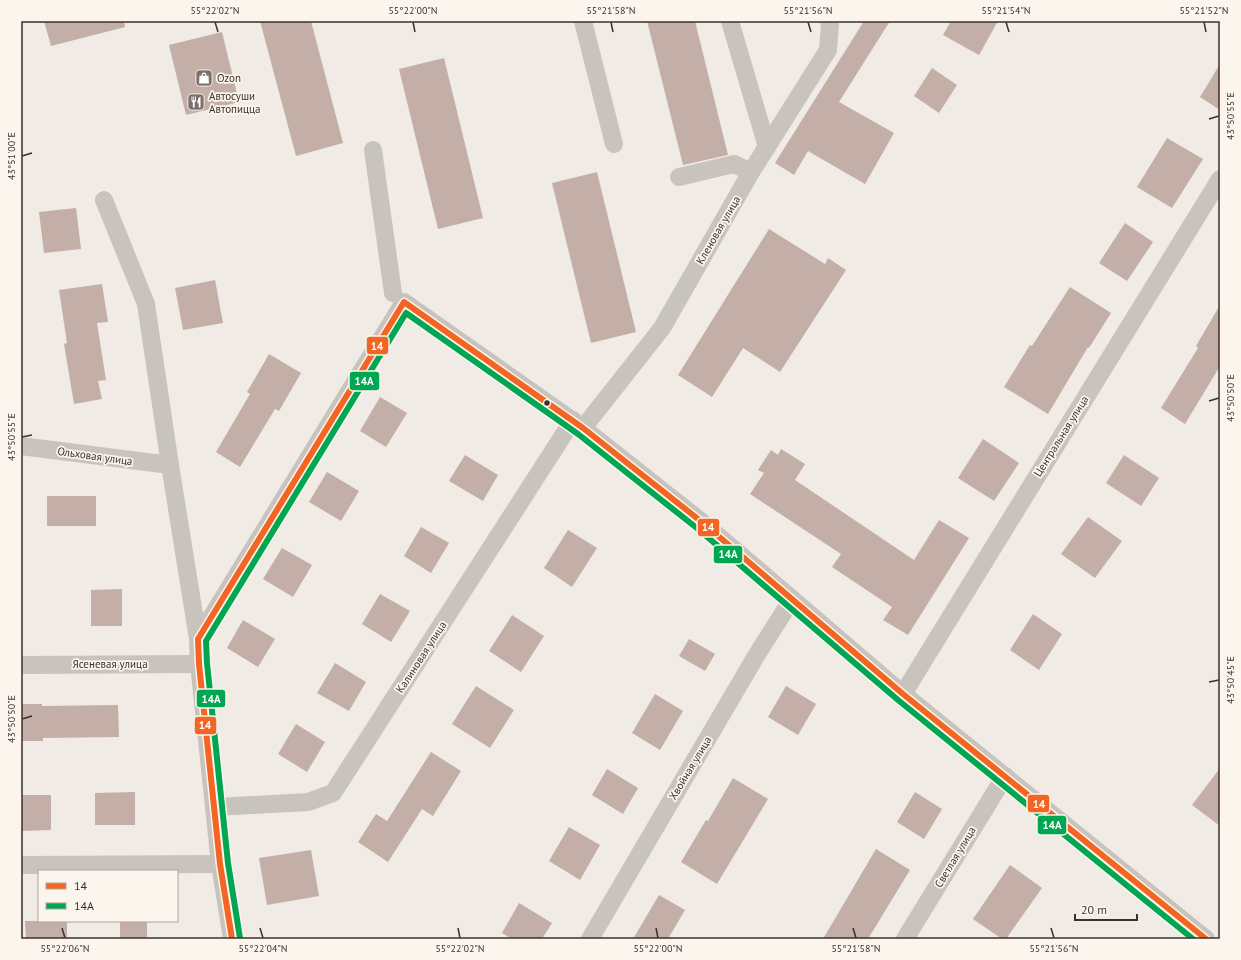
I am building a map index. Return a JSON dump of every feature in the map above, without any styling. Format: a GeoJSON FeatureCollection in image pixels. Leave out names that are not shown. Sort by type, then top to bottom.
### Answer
{"type":"FeatureCollection","features":[{"type":"Feature","properties":{"kind":"street"},"geometry":{"type":"LineString","coordinates":[[583,21],[614,144]]}},
{"type":"Feature","properties":{"kind":"street"},"geometry":{"type":"LineString","coordinates":[[730,21],[767,147]]}},
{"type":"Feature","properties":{"kind":"street","name":"Кленовая улица"},"geometry":{"type":"LineString","coordinates":[[578,424],[662,328],[751,172],[828,50],[829,21]]}},
{"type":"Feature","properties":{"kind":"street"},"geometry":{"type":"LineString","coordinates":[[198,639],[398,297],[373,150]]}},
{"type":"Feature","properties":{"kind":"street"},"geometry":{"type":"LineString","coordinates":[[679,177],[734,164],[751,172]]}},
{"type":"Feature","properties":{"kind":"street","name":"Центральная улица"},"geometry":{"type":"LineString","coordinates":[[903,694],[1220,179]]}},
{"type":"Feature","properties":{"kind":"street"},"geometry":{"type":"LineString","coordinates":[[104,200],[146,304],[198,639],[199,664],[220,864],[232,939]]}},
{"type":"Feature","properties":{"kind":"street"},"geometry":{"type":"LineString","coordinates":[[398,297],[578,424],[703,524],[903,694],[1206,939]]}},
{"type":"Feature","properties":{"kind":"street","name":"Калиновая улица"},"geometry":{"type":"LineString","coordinates":[[215,807],[308,802],[333,793],[578,424]]}},
{"type":"Feature","properties":{"kind":"street","name":"Ольховая улица"},"geometry":{"type":"LineString","coordinates":[[21,446],[170,466]]}},
{"type":"Feature","properties":{"kind":"street","name":"Хвойная улица"},"geometry":{"type":"LineString","coordinates":[[590,939],[752,663],[792,599]]}},
{"type":"Feature","properties":{"kind":"street","name":"Ясеневая улица"},"geometry":{"type":"LineString","coordinates":[[21,665],[199,664]]}},
{"type":"Feature","properties":{"kind":"street","name":"Светлая улица"},"geometry":{"type":"LineString","coordinates":[[905,939],[1005,776]]}},
{"type":"Feature","properties":{"kind":"street"},"geometry":{"type":"LineString","coordinates":[[21,865],[220,864]]}},
{"type":"Feature","properties":{"kind":"building"},"geometry":{"type":"Polygon","coordinates":[[[44,21],[124,21],[125,27],[51,46],[44,21]]]}},
{"type":"Feature","properties":{"kind":"building"},"geometry":{"type":"Polygon","coordinates":[[[260,21],[311,21],[343,143],[296,156],[260,21]]]}},
{"type":"Feature","properties":{"kind":"building"},"geometry":{"type":"Polygon","coordinates":[[[647,21],[695,21],[728,155],[683,165],[647,21]]]}},
{"type":"Feature","properties":{"kind":"building"},"geometry":{"type":"Polygon","coordinates":[[[864,21],[890,21],[839,102],[894,133],[865,184],[808,151],[794,175],[775,163],[864,21]]]}},
{"type":"Feature","properties":{"kind":"building"},"geometry":{"type":"Polygon","coordinates":[[[951,21],[998,21],[979,55],[943,35],[951,21]]]}},
{"type":"Feature","properties":{"kind":"building"},"geometry":{"type":"Polygon","coordinates":[[[222,32],[239,102],[186,115],[169,45],[222,32]]]}},
{"type":"Feature","properties":{"kind":"building"},"geometry":{"type":"Polygon","coordinates":[[[444,58],[483,218],[438,229],[399,69],[444,58]]]}},
{"type":"Feature","properties":{"kind":"building"},"geometry":{"type":"Polygon","coordinates":[[[1220,64],[1220,110],[1200,97],[1220,64]]]}},
{"type":"Feature","properties":{"kind":"building"},"geometry":{"type":"Polygon","coordinates":[[[932,68],[957,85],[939,113],[914,96],[932,68]]]}},
{"type":"Feature","properties":{"kind":"building"},"geometry":{"type":"Polygon","coordinates":[[[1167,138],[1203,159],[1172,208],[1137,187],[1167,138]]]}},
{"type":"Feature","properties":{"kind":"building"},"geometry":{"type":"Polygon","coordinates":[[[597,172],[636,332],[591,343],[552,183],[597,172]]]}},
{"type":"Feature","properties":{"kind":"building"},"geometry":{"type":"Polygon","coordinates":[[[76,208],[81,249],[44,253],[39,212],[76,208]]]}},
{"type":"Feature","properties":{"kind":"building"},"geometry":{"type":"Polygon","coordinates":[[[1125,223],[1153,242],[1127,281],[1099,263],[1125,223]]]}},
{"type":"Feature","properties":{"kind":"building"},"geometry":{"type":"Polygon","coordinates":[[[769,229],[825,264],[828,258],[846,270],[780,372],[743,348],[712,397],[678,375],[769,229]]]}},
{"type":"Feature","properties":{"kind":"building"},"geometry":{"type":"Polygon","coordinates":[[[215,280],[223,323],[183,330],[175,288],[215,280]]]}},
{"type":"Feature","properties":{"kind":"building"},"geometry":{"type":"Polygon","coordinates":[[[102,284],[108,322],[97,323],[106,380],[98,381],[102,399],[74,404],[64,344],[67,343],[59,290],[102,284]]]}},
{"type":"Feature","properties":{"kind":"building"},"geometry":{"type":"Polygon","coordinates":[[[1070,287],[1111,313],[1089,348],[1088,347],[1048,414],[1004,387],[1030,345],[1032,346],[1070,287]]]}},
{"type":"Feature","properties":{"kind":"building"},"geometry":{"type":"Polygon","coordinates":[[[1220,305],[1220,366],[1185,424],[1161,408],[1198,348],[1196,346],[1220,305]]]}},
{"type":"Feature","properties":{"kind":"building"},"geometry":{"type":"Polygon","coordinates":[[[269,354],[301,373],[279,411],[275,409],[240,467],[216,452],[250,394],[247,392],[269,354]]]}},
{"type":"Feature","properties":{"kind":"building"},"geometry":{"type":"Polygon","coordinates":[[[380,397],[407,413],[386,447],[360,431],[380,397]]]}},
{"type":"Feature","properties":{"kind":"building"},"geometry":{"type":"Polygon","coordinates":[[[983,439],[1019,463],[994,501],[958,478],[983,439]]]}},
{"type":"Feature","properties":{"kind":"building"},"geometry":{"type":"Polygon","coordinates":[[[781,449],[805,464],[795,480],[914,560],[939,520],[969,538],[908,635],[883,620],[892,607],[832,567],[841,554],[750,494],[764,473],[758,470],[771,450],[778,455],[781,449]]]}},
{"type":"Feature","properties":{"kind":"building"},"geometry":{"type":"Polygon","coordinates":[[[465,455],[498,475],[483,501],[449,481],[465,455]]]}},
{"type":"Feature","properties":{"kind":"building"},"geometry":{"type":"Polygon","coordinates":[[[1124,455],[1159,478],[1141,506],[1106,483],[1124,455]]]}},
{"type":"Feature","properties":{"kind":"building"},"geometry":{"type":"Polygon","coordinates":[[[327,472],[359,491],[341,521],[309,502],[327,472]]]}},
{"type":"Feature","properties":{"kind":"building"},"geometry":{"type":"Polygon","coordinates":[[[47,496],[96,496],[96,526],[47,526],[47,496]]]}},
{"type":"Feature","properties":{"kind":"building"},"geometry":{"type":"Polygon","coordinates":[[[1088,517],[1122,541],[1095,578],[1061,554],[1088,517]]]}},
{"type":"Feature","properties":{"kind":"building"},"geometry":{"type":"Polygon","coordinates":[[[421,527],[449,543],[431,573],[404,556],[421,527]]]}},
{"type":"Feature","properties":{"kind":"building"},"geometry":{"type":"Polygon","coordinates":[[[568,530],[597,548],[572,587],[544,568],[568,530]]]}},
{"type":"Feature","properties":{"kind":"building"},"geometry":{"type":"Polygon","coordinates":[[[282,548],[312,565],[293,597],[263,579],[282,548]]]}},
{"type":"Feature","properties":{"kind":"building"},"geometry":{"type":"Polygon","coordinates":[[[122,589],[122,626],[91,626],[91,590],[122,589]]]}},
{"type":"Feature","properties":{"kind":"building"},"geometry":{"type":"Polygon","coordinates":[[[380,594],[410,611],[391,642],[362,624],[380,594]]]}},
{"type":"Feature","properties":{"kind":"building"},"geometry":{"type":"Polygon","coordinates":[[[1033,614],[1062,634],[1039,670],[1010,650],[1033,614]]]}},
{"type":"Feature","properties":{"kind":"building"},"geometry":{"type":"Polygon","coordinates":[[[512,615],[544,636],[521,672],[489,651],[512,615]]]}},
{"type":"Feature","properties":{"kind":"building"},"geometry":{"type":"Polygon","coordinates":[[[243,620],[275,639],[258,667],[227,648],[243,620]]]}},
{"type":"Feature","properties":{"kind":"building"},"geometry":{"type":"Polygon","coordinates":[[[689,639],[715,654],[705,671],[679,656],[689,639]]]}},
{"type":"Feature","properties":{"kind":"building"},"geometry":{"type":"Polygon","coordinates":[[[335,663],[366,682],[349,711],[317,693],[335,663]]]}},
{"type":"Feature","properties":{"kind":"building"},"geometry":{"type":"Polygon","coordinates":[[[476,686],[514,710],[490,748],[452,724],[476,686]]]}},
{"type":"Feature","properties":{"kind":"building"},"geometry":{"type":"Polygon","coordinates":[[[786,686],[816,704],[798,735],[768,717],[786,686]]]}},
{"type":"Feature","properties":{"kind":"building"},"geometry":{"type":"Polygon","coordinates":[[[655,694],[683,711],[660,750],[632,733],[655,694]]]}},
{"type":"Feature","properties":{"kind":"building"},"geometry":{"type":"Polygon","coordinates":[[[21,704],[42,704],[42,706],[118,705],[119,737],[43,738],[43,741],[21,741],[21,704]]]}},
{"type":"Feature","properties":{"kind":"building"},"geometry":{"type":"Polygon","coordinates":[[[296,724],[325,742],[307,772],[278,754],[296,724]]]}},
{"type":"Feature","properties":{"kind":"building"},"geometry":{"type":"Polygon","coordinates":[[[431,752],[461,771],[433,816],[422,809],[388,862],[358,842],[376,814],[387,821],[431,752]]]}},
{"type":"Feature","properties":{"kind":"building"},"geometry":{"type":"Polygon","coordinates":[[[1220,768],[1220,826],[1192,805],[1220,768]]]}},
{"type":"Feature","properties":{"kind":"building"},"geometry":{"type":"Polygon","coordinates":[[[607,769],[638,788],[623,814],[592,795],[607,769]]]}},
{"type":"Feature","properties":{"kind":"building"},"geometry":{"type":"Polygon","coordinates":[[[733,778],[768,799],[717,884],[681,862],[706,820],[708,821],[733,778]]]}},
{"type":"Feature","properties":{"kind":"building"},"geometry":{"type":"Polygon","coordinates":[[[135,792],[135,825],[95,825],[95,793],[135,792]]]}},
{"type":"Feature","properties":{"kind":"building"},"geometry":{"type":"Polygon","coordinates":[[[915,792],[942,809],[924,839],[897,822],[915,792]]]}},
{"type":"Feature","properties":{"kind":"building"},"geometry":{"type":"Polygon","coordinates":[[[21,795],[51,795],[51,830],[21,831],[21,795]]]}},
{"type":"Feature","properties":{"kind":"building"},"geometry":{"type":"Polygon","coordinates":[[[569,827],[600,845],[580,880],[549,861],[569,827]]]}},
{"type":"Feature","properties":{"kind":"building"},"geometry":{"type":"Polygon","coordinates":[[[876,849],[910,870],[868,939],[823,939],[876,849]]]}},
{"type":"Feature","properties":{"kind":"building"},"geometry":{"type":"Polygon","coordinates":[[[311,850],[319,896],[267,905],[259,858],[311,850]]]}},
{"type":"Feature","properties":{"kind":"building"},"geometry":{"type":"Polygon","coordinates":[[[1010,865],[1042,888],[1006,939],[1002,939],[973,919],[1010,865]]]}},
{"type":"Feature","properties":{"kind":"building"},"geometry":{"type":"Polygon","coordinates":[[[659,895],[685,910],[668,939],[633,939],[659,895]]]}},
{"type":"Feature","properties":{"kind":"building"},"geometry":{"type":"Polygon","coordinates":[[[519,903],[552,923],[542,939],[512,939],[502,933],[519,903]]]}},
{"type":"Feature","properties":{"kind":"building"},"geometry":{"type":"Polygon","coordinates":[[[25,921],[67,922],[67,939],[26,939],[25,921]]]}},
{"type":"Feature","properties":{"kind":"building"},"geometry":{"type":"Polygon","coordinates":[[[120,922],[147,922],[147,939],[120,939],[120,922]]]}},
{"type":"Feature","properties":{"kind":"transit line","name":"14"},"geometry":{"type":"LineString","coordinates":[[232,939],[220,864],[199,664],[198,639],[404,302],[583,428],[703,523],[903,694],[1206,939]]}},
{"type":"Feature","properties":{"kind":"transit line","name":"14А"},"geometry":{"type":"LineString","coordinates":[[240,938],[228,863],[206,641],[406,313],[578,434],[698,529],[898,700],[1193,939]]}},
{"type":"Feature","properties":{"kind":"place","name":"Ozon"},"geometry":{"type":"Point","coordinates":[204,78]}},
{"type":"Feature","properties":{"kind":"place","name":"Автосуши Автопицца"},"geometry":{"type":"Point","coordinates":[196,102]}}]}
